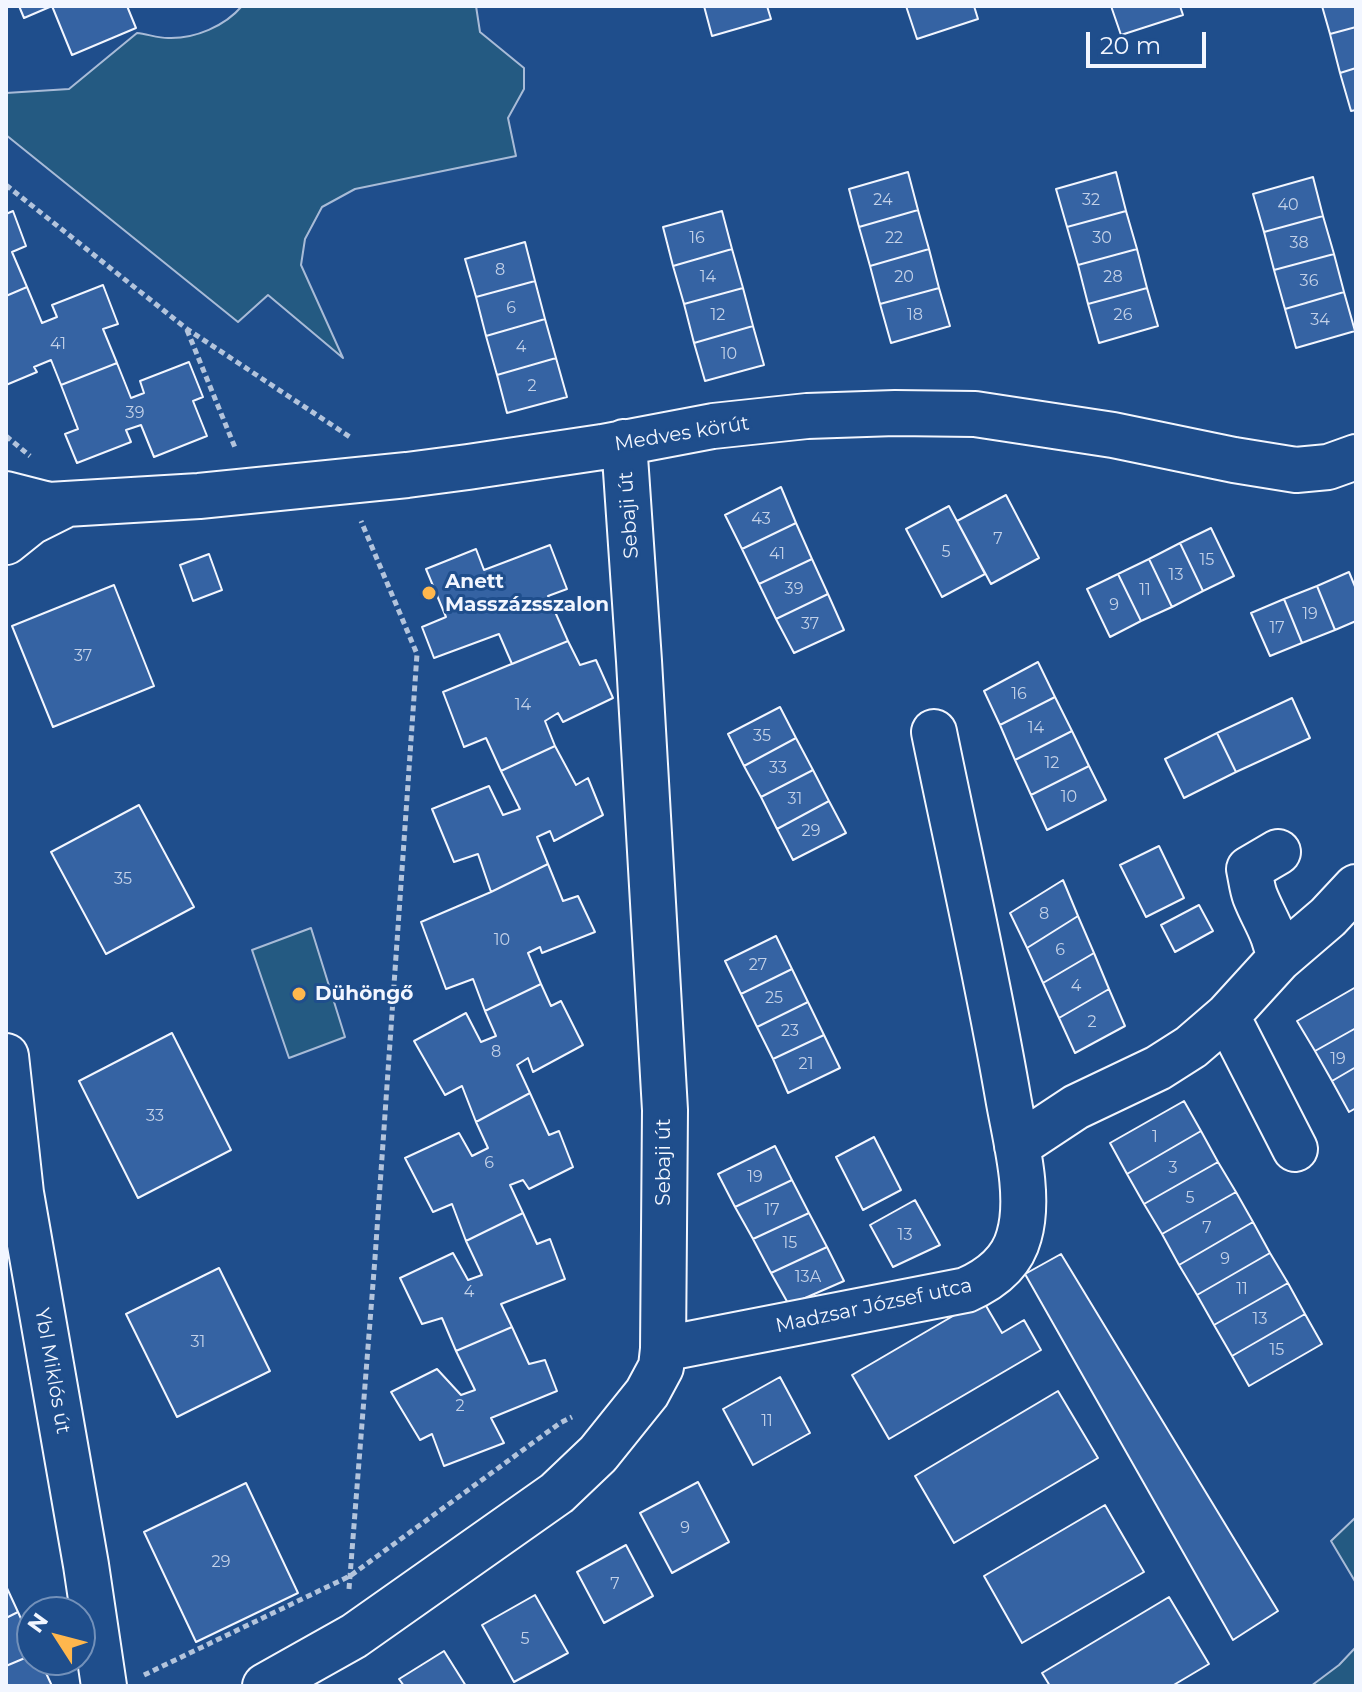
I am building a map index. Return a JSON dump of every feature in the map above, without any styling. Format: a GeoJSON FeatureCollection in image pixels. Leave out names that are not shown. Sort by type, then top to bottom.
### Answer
{"type":"FeatureCollection","features":[{"type":"Feature","properties":{"kind":"street","name":"Medves körút"},"geometry":{"type":"LineString","coordinates":[[6,494],[49,505],[172,498],[252,490],[350,461],[468,467],[713,426],[807,416],[895,413],[975,414],[1113,435],[1296,470],[1328,467],[1356,457]]}},
{"type":"Feature","properties":{"kind":"street","name":"Sebaji út"},"geometry":{"type":"LineString","coordinates":[[265,1686],[345,1642],[557,1493],[598,1454],[647,1393],[661,1367],[665,1110],[624,442]]}},
{"type":"Feature","properties":{"kind":"street"},"geometry":{"type":"LineString","coordinates":[[6,542],[31,522],[67,504]]}},
{"type":"Feature","properties":{"kind":"street","name":"Madzsar József utca"},"geometry":{"type":"LineString","coordinates":[[663,1349],[966,1290],[997,1272],[1015,1247],[1022,1224],[1022,1186],[1017,1146],[934,732]]}},
{"type":"Feature","properties":{"kind":"street"},"geometry":{"type":"LineString","coordinates":[[1278,852],[1249,869],[1254,894],[1277,944],[1279,959]]}},
{"type":"Feature","properties":{"kind":"street"},"geometry":{"type":"LineString","coordinates":[[1017,1146],[1076,1107],[1158,1068],[1191,1047],[1227,1016],[1279,959],[1328,917],[1356,887]]}},
{"type":"Feature","properties":{"kind":"street"},"geometry":{"type":"LineString","coordinates":[[1227,1016],[1295,1149]]}},
{"type":"Feature","properties":{"kind":"street","name":"Ybl Miklós út"},"geometry":{"type":"LineString","coordinates":[[6,1056],[21,1193],[86,1565],[122,1681]]}},
{"type":"Feature","properties":{"kind":"path"},"geometry":{"type":"LineString","coordinates":[[6,185],[350,461],[417,654],[345,1642]]}},
{"type":"Feature","properties":{"kind":"path"},"geometry":{"type":"LineString","coordinates":[[187,329],[252,490]]}},
{"type":"Feature","properties":{"kind":"path"},"geometry":{"type":"LineString","coordinates":[[122,1681],[350,1576],[560,1423],[574,1416]]}},
{"type":"Feature","properties":{"kind":"shaded area"},"geometry":{"type":"Polygon","coordinates":[[[242,6],[476,6],[480,32],[524,68],[524,89],[508,118],[516,156],[355,189],[322,207],[305,239],[301,265],[343,358],[268,295],[238,322],[6,135],[6,93],[69,89],[137,33],[164,38],[199,34],[218,25],[242,6]]]}},
{"type":"Feature","properties":{"kind":"shaded area","name":"Dühöngő"},"geometry":{"type":"Polygon","coordinates":[[[311,928],[345,1037],[289,1058],[252,950],[311,928]]]}},
{"type":"Feature","properties":{"kind":"shaded area"},"geometry":{"type":"Polygon","coordinates":[[[1356,1517],[1356,1583],[1331,1541],[1356,1517]]]}},
{"type":"Feature","properties":{"kind":"shaded area"},"geometry":{"type":"Polygon","coordinates":[[[1356,1647],[1356,1686],[1311,1686],[1339,1665],[1356,1647]]]}},
{"type":"Feature","properties":{"kind":"building"},"geometry":{"type":"Polygon","coordinates":[[[19,6],[52,6],[24,18],[19,6]]]}},
{"type":"Feature","properties":{"kind":"building"},"geometry":{"type":"Polygon","coordinates":[[[52,6],[127,6],[136,28],[72,55],[52,6]]]}},
{"type":"Feature","properties":{"kind":"building"},"geometry":{"type":"Polygon","coordinates":[[[704,6],[767,6],[771,19],[712,36],[704,6]]]}},
{"type":"Feature","properties":{"kind":"building"},"geometry":{"type":"Polygon","coordinates":[[[906,6],[974,6],[978,19],[917,39],[906,6]]]}},
{"type":"Feature","properties":{"kind":"building"},"geometry":{"type":"Polygon","coordinates":[[[1111,6],[1180,6],[1183,15],[1121,35],[1111,6]]]}},
{"type":"Feature","properties":{"kind":"building"},"geometry":{"type":"Polygon","coordinates":[[[1322,6],[1356,6],[1356,27],[1330,34],[1322,6]]]}},
{"type":"Feature","properties":{"kind":"building"},"geometry":{"type":"Polygon","coordinates":[[[1356,27],[1356,68],[1340,73],[1330,34],[1356,27]]]}},
{"type":"Feature","properties":{"kind":"building"},"geometry":{"type":"Polygon","coordinates":[[[1356,68],[1356,110],[1351,111],[1340,73],[1356,68]]]}},
{"type":"Feature","properties":{"kind":"building"},"geometry":{"type":"Polygon","coordinates":[[[908,172],[918,210],[859,227],[849,189],[908,172]]]}},
{"type":"Feature","properties":{"kind":"building"},"geometry":{"type":"Polygon","coordinates":[[[1116,172],[1126,211],[1067,227],[1056,189],[1116,172]]]}},
{"type":"Feature","properties":{"kind":"building"},"geometry":{"type":"Polygon","coordinates":[[[1313,177],[1323,216],[1264,232],[1253,194],[1313,177]]]}},
{"type":"Feature","properties":{"kind":"building"},"geometry":{"type":"Polygon","coordinates":[[[918,210],[929,249],[870,266],[859,227],[918,210]]]}},
{"type":"Feature","properties":{"kind":"building"},"geometry":{"type":"Polygon","coordinates":[[[13,211],[26,246],[12,252],[27,287],[6,296],[6,214],[13,211]]]}},
{"type":"Feature","properties":{"kind":"building"},"geometry":{"type":"Polygon","coordinates":[[[722,211],[732,249],[673,266],[663,227],[722,211]]]}},
{"type":"Feature","properties":{"kind":"building"},"geometry":{"type":"Polygon","coordinates":[[[1126,211],[1137,249],[1078,265],[1067,227],[1126,211]]]}},
{"type":"Feature","properties":{"kind":"building"},"geometry":{"type":"Polygon","coordinates":[[[1323,216],[1334,254],[1274,270],[1264,232],[1323,216]]]}},
{"type":"Feature","properties":{"kind":"building"},"geometry":{"type":"Polygon","coordinates":[[[525,242],[535,281],[476,297],[465,259],[525,242]]]}},
{"type":"Feature","properties":{"kind":"building"},"geometry":{"type":"Polygon","coordinates":[[[732,249],[743,288],[684,304],[673,266],[732,249]]]}},
{"type":"Feature","properties":{"kind":"building"},"geometry":{"type":"Polygon","coordinates":[[[929,249],[939,288],[880,304],[870,266],[929,249]]]}},
{"type":"Feature","properties":{"kind":"building"},"geometry":{"type":"Polygon","coordinates":[[[1137,249],[1147,288],[1088,304],[1078,265],[1137,249]]]}},
{"type":"Feature","properties":{"kind":"building"},"geometry":{"type":"Polygon","coordinates":[[[1334,254],[1344,292],[1285,309],[1274,270],[1334,254]]]}},
{"type":"Feature","properties":{"kind":"building"},"geometry":{"type":"Polygon","coordinates":[[[535,281],[545,319],[486,336],[476,297],[535,281]]]}},
{"type":"Feature","properties":{"kind":"building"},"geometry":{"type":"Polygon","coordinates":[[[103,285],[118,324],[103,329],[117,363],[61,385],[51,360],[34,367],[37,372],[6,385],[6,296],[27,287],[42,323],[57,317],[52,305],[103,285]]]}},
{"type":"Feature","properties":{"kind":"building"},"geometry":{"type":"Polygon","coordinates":[[[743,288],[753,326],[694,343],[684,304],[743,288]]]}},
{"type":"Feature","properties":{"kind":"building"},"geometry":{"type":"Polygon","coordinates":[[[939,288],[950,326],[891,343],[880,304],[939,288]]]}},
{"type":"Feature","properties":{"kind":"building"},"geometry":{"type":"Polygon","coordinates":[[[1147,288],[1158,326],[1099,343],[1088,304],[1147,288]]]}},
{"type":"Feature","properties":{"kind":"building"},"geometry":{"type":"Polygon","coordinates":[[[1344,292],[1355,331],[1296,348],[1285,309],[1344,292]]]}},
{"type":"Feature","properties":{"kind":"building"},"geometry":{"type":"Polygon","coordinates":[[[545,319],[556,358],[497,375],[486,336],[545,319]]]}},
{"type":"Feature","properties":{"kind":"building"},"geometry":{"type":"Polygon","coordinates":[[[753,326],[764,365],[705,381],[694,343],[753,326]]]}},
{"type":"Feature","properties":{"kind":"building"},"geometry":{"type":"Polygon","coordinates":[[[556,358],[567,397],[507,413],[497,375],[556,358]]]}},
{"type":"Feature","properties":{"kind":"building"},"geometry":{"type":"Polygon","coordinates":[[[189,362],[203,397],[193,401],[207,436],[154,457],[141,425],[126,430],[131,442],[77,463],[65,434],[78,429],[61,385],[117,363],[131,398],[144,393],[140,381],[189,362]]]}},
{"type":"Feature","properties":{"kind":"building"},"geometry":{"type":"Polygon","coordinates":[[[781,487],[796,523],[742,549],[725,515],[781,487]]]}},
{"type":"Feature","properties":{"kind":"building"},"geometry":{"type":"Polygon","coordinates":[[[1006,495],[1039,558],[991,584],[957,521],[1006,495]]]}},
{"type":"Feature","properties":{"kind":"building"},"geometry":{"type":"Polygon","coordinates":[[[949,506],[985,574],[942,597],[906,529],[949,506]]]}},
{"type":"Feature","properties":{"kind":"building"},"geometry":{"type":"Polygon","coordinates":[[[796,523],[812,559],[759,584],[742,549],[796,523]]]}},
{"type":"Feature","properties":{"kind":"building"},"geometry":{"type":"Polygon","coordinates":[[[1211,528],[1234,576],[1203,591],[1180,543],[1211,528]]]}},
{"type":"Feature","properties":{"kind":"building"},"geometry":{"type":"Polygon","coordinates":[[[1180,543],[1203,591],[1172,607],[1149,559],[1180,543]]]}},
{"type":"Feature","properties":{"kind":"building"},"geometry":{"type":"Polygon","coordinates":[[[550,545],[567,589],[548,596],[568,641],[512,664],[499,634],[434,658],[422,627],[446,617],[426,569],[476,549],[484,570],[550,545]]]}},
{"type":"Feature","properties":{"kind":"building"},"geometry":{"type":"Polygon","coordinates":[[[209,554],[222,590],[193,601],[180,565],[209,554]]]}},
{"type":"Feature","properties":{"kind":"building"},"geometry":{"type":"Polygon","coordinates":[[[812,559],[828,594],[776,619],[759,584],[812,559]]]}},
{"type":"Feature","properties":{"kind":"building"},"geometry":{"type":"Polygon","coordinates":[[[1149,559],[1172,607],[1141,621],[1118,574],[1149,559]]]}},
{"type":"Feature","properties":{"kind":"building"},"geometry":{"type":"Polygon","coordinates":[[[1349,572],[1356,589],[1356,621],[1335,630],[1317,586],[1349,572]]]}},
{"type":"Feature","properties":{"kind":"building"},"geometry":{"type":"Polygon","coordinates":[[[1118,574],[1141,621],[1110,637],[1087,589],[1118,574]]]}},
{"type":"Feature","properties":{"kind":"building"},"geometry":{"type":"Polygon","coordinates":[[[114,585],[154,686],[53,727],[12,626],[114,585]]]}},
{"type":"Feature","properties":{"kind":"building"},"geometry":{"type":"Polygon","coordinates":[[[1317,586],[1335,630],[1302,643],[1284,599],[1317,586]]]}},
{"type":"Feature","properties":{"kind":"building"},"geometry":{"type":"Polygon","coordinates":[[[828,594],[844,630],[794,653],[776,619],[828,594]]]}},
{"type":"Feature","properties":{"kind":"building"},"geometry":{"type":"Polygon","coordinates":[[[1284,599],[1302,643],[1270,656],[1251,613],[1284,599]]]}},
{"type":"Feature","properties":{"kind":"building"},"geometry":{"type":"Polygon","coordinates":[[[568,641],[580,665],[596,660],[613,698],[563,722],[558,713],[545,721],[555,746],[501,771],[486,738],[464,747],[443,692],[568,641]]]}},
{"type":"Feature","properties":{"kind":"building"},"geometry":{"type":"Polygon","coordinates":[[[1038,662],[1055,697],[1000,725],[984,691],[1038,662]]]}},
{"type":"Feature","properties":{"kind":"building"},"geometry":{"type":"Polygon","coordinates":[[[1055,697],[1072,731],[1015,760],[1000,725],[1055,697]]]}},
{"type":"Feature","properties":{"kind":"building"},"geometry":{"type":"Polygon","coordinates":[[[1292,698],[1310,738],[1236,772],[1217,733],[1292,698]]]}},
{"type":"Feature","properties":{"kind":"building"},"geometry":{"type":"Polygon","coordinates":[[[780,707],[796,738],[744,766],[728,734],[780,707]]]}},
{"type":"Feature","properties":{"kind":"building"},"geometry":{"type":"Polygon","coordinates":[[[1072,731],[1089,766],[1031,795],[1015,760],[1072,731]]]}},
{"type":"Feature","properties":{"kind":"building"},"geometry":{"type":"Polygon","coordinates":[[[1217,733],[1236,772],[1184,798],[1165,759],[1217,733]]]}},
{"type":"Feature","properties":{"kind":"building"},"geometry":{"type":"Polygon","coordinates":[[[796,738],[813,770],[761,797],[744,766],[796,738]]]}},
{"type":"Feature","properties":{"kind":"building"},"geometry":{"type":"Polygon","coordinates":[[[555,746],[576,785],[588,778],[603,815],[554,841],[550,831],[537,837],[548,864],[491,892],[478,854],[454,862],[432,809],[489,786],[503,815],[520,809],[501,771],[555,746]]]}},
{"type":"Feature","properties":{"kind":"building"},"geometry":{"type":"Polygon","coordinates":[[[1089,766],[1106,800],[1047,830],[1031,795],[1089,766]]]}},
{"type":"Feature","properties":{"kind":"building"},"geometry":{"type":"Polygon","coordinates":[[[813,770],[829,801],[777,829],[761,797],[813,770]]]}},
{"type":"Feature","properties":{"kind":"building"},"geometry":{"type":"Polygon","coordinates":[[[829,801],[846,833],[793,860],[777,829],[829,801]]]}},
{"type":"Feature","properties":{"kind":"building"},"geometry":{"type":"Polygon","coordinates":[[[139,805],[194,907],[106,954],[51,852],[139,805]]]}},
{"type":"Feature","properties":{"kind":"building"},"geometry":{"type":"Polygon","coordinates":[[[1159,846],[1184,898],[1146,917],[1120,865],[1159,846]]]}},
{"type":"Feature","properties":{"kind":"building"},"geometry":{"type":"Polygon","coordinates":[[[548,864],[563,901],[578,896],[595,932],[542,953],[540,947],[528,953],[541,984],[485,1011],[473,979],[446,989],[421,922],[548,864]]]}},
{"type":"Feature","properties":{"kind":"building"},"geometry":{"type":"Polygon","coordinates":[[[1063,880],[1078,916],[1027,948],[1010,913],[1063,880]]]}},
{"type":"Feature","properties":{"kind":"building"},"geometry":{"type":"Polygon","coordinates":[[[1199,905],[1213,931],[1175,952],[1161,925],[1199,905]]]}},
{"type":"Feature","properties":{"kind":"building"},"geometry":{"type":"Polygon","coordinates":[[[1078,916],[1094,953],[1043,983],[1027,948],[1078,916]]]}},
{"type":"Feature","properties":{"kind":"building"},"geometry":{"type":"Polygon","coordinates":[[[776,936],[792,969],[741,994],[725,961],[776,936]]]}},
{"type":"Feature","properties":{"kind":"building"},"geometry":{"type":"Polygon","coordinates":[[[1094,953],[1109,989],[1059,1018],[1043,983],[1094,953]]]}},
{"type":"Feature","properties":{"kind":"building"},"geometry":{"type":"Polygon","coordinates":[[[792,969],[808,1002],[757,1027],[741,994],[792,969]]]}},
{"type":"Feature","properties":{"kind":"building"},"geometry":{"type":"Polygon","coordinates":[[[541,984],[551,1006],[561,1001],[583,1045],[533,1072],[528,1058],[517,1065],[530,1093],[476,1122],[462,1086],[445,1095],[414,1041],[466,1013],[481,1042],[496,1036],[485,1011],[541,984]]]}},
{"type":"Feature","properties":{"kind":"building"},"geometry":{"type":"Polygon","coordinates":[[[1356,987],[1356,1028],[1315,1051],[1297,1021],[1356,987]]]}},
{"type":"Feature","properties":{"kind":"building"},"geometry":{"type":"Polygon","coordinates":[[[1109,989],[1125,1026],[1075,1053],[1059,1018],[1109,989]]]}},
{"type":"Feature","properties":{"kind":"building"},"geometry":{"type":"Polygon","coordinates":[[[808,1002],[824,1035],[773,1059],[757,1027],[808,1002]]]}},
{"type":"Feature","properties":{"kind":"building"},"geometry":{"type":"Polygon","coordinates":[[[1356,1028],[1356,1067],[1332,1081],[1315,1051],[1356,1028]]]}},
{"type":"Feature","properties":{"kind":"building"},"geometry":{"type":"Polygon","coordinates":[[[172,1033],[231,1150],[138,1198],[79,1081],[172,1033]]]}},
{"type":"Feature","properties":{"kind":"building"},"geometry":{"type":"Polygon","coordinates":[[[824,1035],[840,1068],[788,1093],[773,1059],[824,1035]]]}},
{"type":"Feature","properties":{"kind":"building"},"geometry":{"type":"Polygon","coordinates":[[[1356,1067],[1356,1108],[1349,1112],[1332,1081],[1356,1067]]]}},
{"type":"Feature","properties":{"kind":"building"},"geometry":{"type":"Polygon","coordinates":[[[530,1093],[549,1135],[559,1131],[573,1167],[529,1189],[523,1180],[510,1185],[523,1213],[466,1241],[452,1204],[433,1212],[405,1158],[459,1133],[472,1156],[488,1148],[476,1122],[530,1093]]]}},
{"type":"Feature","properties":{"kind":"building"},"geometry":{"type":"Polygon","coordinates":[[[1184,1101],[1201,1131],[1127,1174],[1110,1143],[1184,1101]]]}},
{"type":"Feature","properties":{"kind":"building"},"geometry":{"type":"Polygon","coordinates":[[[1201,1131],[1218,1162],[1144,1204],[1127,1174],[1201,1131]]]}},
{"type":"Feature","properties":{"kind":"building"},"geometry":{"type":"Polygon","coordinates":[[[874,1137],[901,1190],[863,1210],[836,1157],[874,1137]]]}},
{"type":"Feature","properties":{"kind":"building"},"geometry":{"type":"Polygon","coordinates":[[[775,1146],[792,1180],[735,1207],[718,1174],[775,1146]]]}},
{"type":"Feature","properties":{"kind":"building"},"geometry":{"type":"Polygon","coordinates":[[[1218,1162],[1236,1192],[1162,1234],[1144,1204],[1218,1162]]]}},
{"type":"Feature","properties":{"kind":"building"},"geometry":{"type":"Polygon","coordinates":[[[792,1180],[809,1213],[753,1239],[735,1207],[792,1180]]]}},
{"type":"Feature","properties":{"kind":"building"},"geometry":{"type":"Polygon","coordinates":[[[1236,1192],[1253,1222],[1179,1265],[1162,1234],[1236,1192]]]}},
{"type":"Feature","properties":{"kind":"building"},"geometry":{"type":"Polygon","coordinates":[[[915,1200],[940,1245],[893,1267],[870,1225],[915,1200]]]}},
{"type":"Feature","properties":{"kind":"building"},"geometry":{"type":"Polygon","coordinates":[[[523,1213],[537,1244],[550,1239],[565,1279],[501,1304],[512,1327],[456,1351],[442,1318],[422,1324],[400,1278],[453,1253],[468,1280],[482,1275],[466,1241],[523,1213]]]}},
{"type":"Feature","properties":{"kind":"building"},"geometry":{"type":"Polygon","coordinates":[[[809,1213],[827,1247],[771,1273],[753,1239],[809,1213]]]}},
{"type":"Feature","properties":{"kind":"building"},"geometry":{"type":"Polygon","coordinates":[[[1253,1222],[1270,1253],[1197,1295],[1179,1265],[1253,1222]]]}},
{"type":"Feature","properties":{"kind":"building"},"geometry":{"type":"Polygon","coordinates":[[[827,1247],[844,1281],[789,1305],[771,1273],[827,1247]]]}},
{"type":"Feature","properties":{"kind":"building"},"geometry":{"type":"Polygon","coordinates":[[[1270,1253],[1288,1283],[1214,1325],[1197,1295],[1270,1253]]]}},
{"type":"Feature","properties":{"kind":"building"},"geometry":{"type":"Polygon","coordinates":[[[1061,1254],[1278,1611],[1233,1640],[1025,1274],[1061,1254]]]}},
{"type":"Feature","properties":{"kind":"building"},"geometry":{"type":"Polygon","coordinates":[[[219,1268],[270,1371],[177,1417],[126,1314],[219,1268]]]}},
{"type":"Feature","properties":{"kind":"building"},"geometry":{"type":"Polygon","coordinates":[[[1288,1283],[1305,1314],[1232,1356],[1214,1325],[1288,1283]]]}},
{"type":"Feature","properties":{"kind":"building"},"geometry":{"type":"Polygon","coordinates":[[[982,1299],[1002,1333],[1024,1320],[1041,1350],[889,1439],[852,1375],[982,1299]]]}},
{"type":"Feature","properties":{"kind":"building"},"geometry":{"type":"Polygon","coordinates":[[[1305,1314],[1322,1344],[1249,1386],[1232,1356],[1305,1314]]]}},
{"type":"Feature","properties":{"kind":"building"},"geometry":{"type":"Polygon","coordinates":[[[512,1327],[529,1364],[545,1360],[557,1391],[491,1418],[504,1443],[444,1466],[432,1434],[420,1440],[391,1392],[437,1369],[461,1395],[475,1390],[456,1351],[512,1327]]]}},
{"type":"Feature","properties":{"kind":"building"},"geometry":{"type":"Polygon","coordinates":[[[780,1377],[810,1433],[753,1465],[723,1409],[780,1377]]]}},
{"type":"Feature","properties":{"kind":"building"},"geometry":{"type":"Polygon","coordinates":[[[1058,1391],[1098,1458],[954,1543],[915,1476],[1058,1391]]]}},
{"type":"Feature","properties":{"kind":"building"},"geometry":{"type":"Polygon","coordinates":[[[698,1482],[729,1542],[672,1573],[640,1513],[698,1482]]]}},
{"type":"Feature","properties":{"kind":"building"},"geometry":{"type":"Polygon","coordinates":[[[246,1483],[298,1593],[196,1642],[144,1532],[246,1483]]]}},
{"type":"Feature","properties":{"kind":"building"},"geometry":{"type":"Polygon","coordinates":[[[1105,1505],[1144,1572],[1022,1643],[984,1576],[1105,1505]]]}},
{"type":"Feature","properties":{"kind":"building"},"geometry":{"type":"Polygon","coordinates":[[[626,1545],[653,1596],[604,1623],[577,1572],[626,1545]]]}},
{"type":"Feature","properties":{"kind":"building"},"geometry":{"type":"Polygon","coordinates":[[[6,1586],[16,1613],[6,1618],[6,1586]]]}},
{"type":"Feature","properties":{"kind":"building"},"geometry":{"type":"Polygon","coordinates":[[[535,1595],[568,1653],[514,1682],[482,1625],[535,1595]]]}},
{"type":"Feature","properties":{"kind":"building"},"geometry":{"type":"Polygon","coordinates":[[[1169,1597],[1209,1664],[1172,1686],[1050,1686],[1042,1673],[1169,1597]]]}},
{"type":"Feature","properties":{"kind":"building"},"geometry":{"type":"Polygon","coordinates":[[[16,1613],[16,1662],[6,1666],[6,1618],[16,1613]]]}},
{"type":"Feature","properties":{"kind":"building"},"geometry":{"type":"Polygon","coordinates":[[[444,1651],[466,1686],[404,1686],[399,1679],[444,1651]]]}},
{"type":"Feature","properties":{"kind":"building"},"geometry":{"type":"Polygon","coordinates":[[[16,1662],[16,1676],[47,1676],[52,1686],[6,1686],[6,1666],[16,1662]]]}},
{"type":"Feature","properties":{"kind":"place","name":"Anett Masszázsszalon"},"geometry":{"type":"Point","coordinates":[429,593]}},
{"type":"Feature","properties":{"kind":"place","name":"Dühöngő"},"geometry":{"type":"Point","coordinates":[299,994]}}]}
